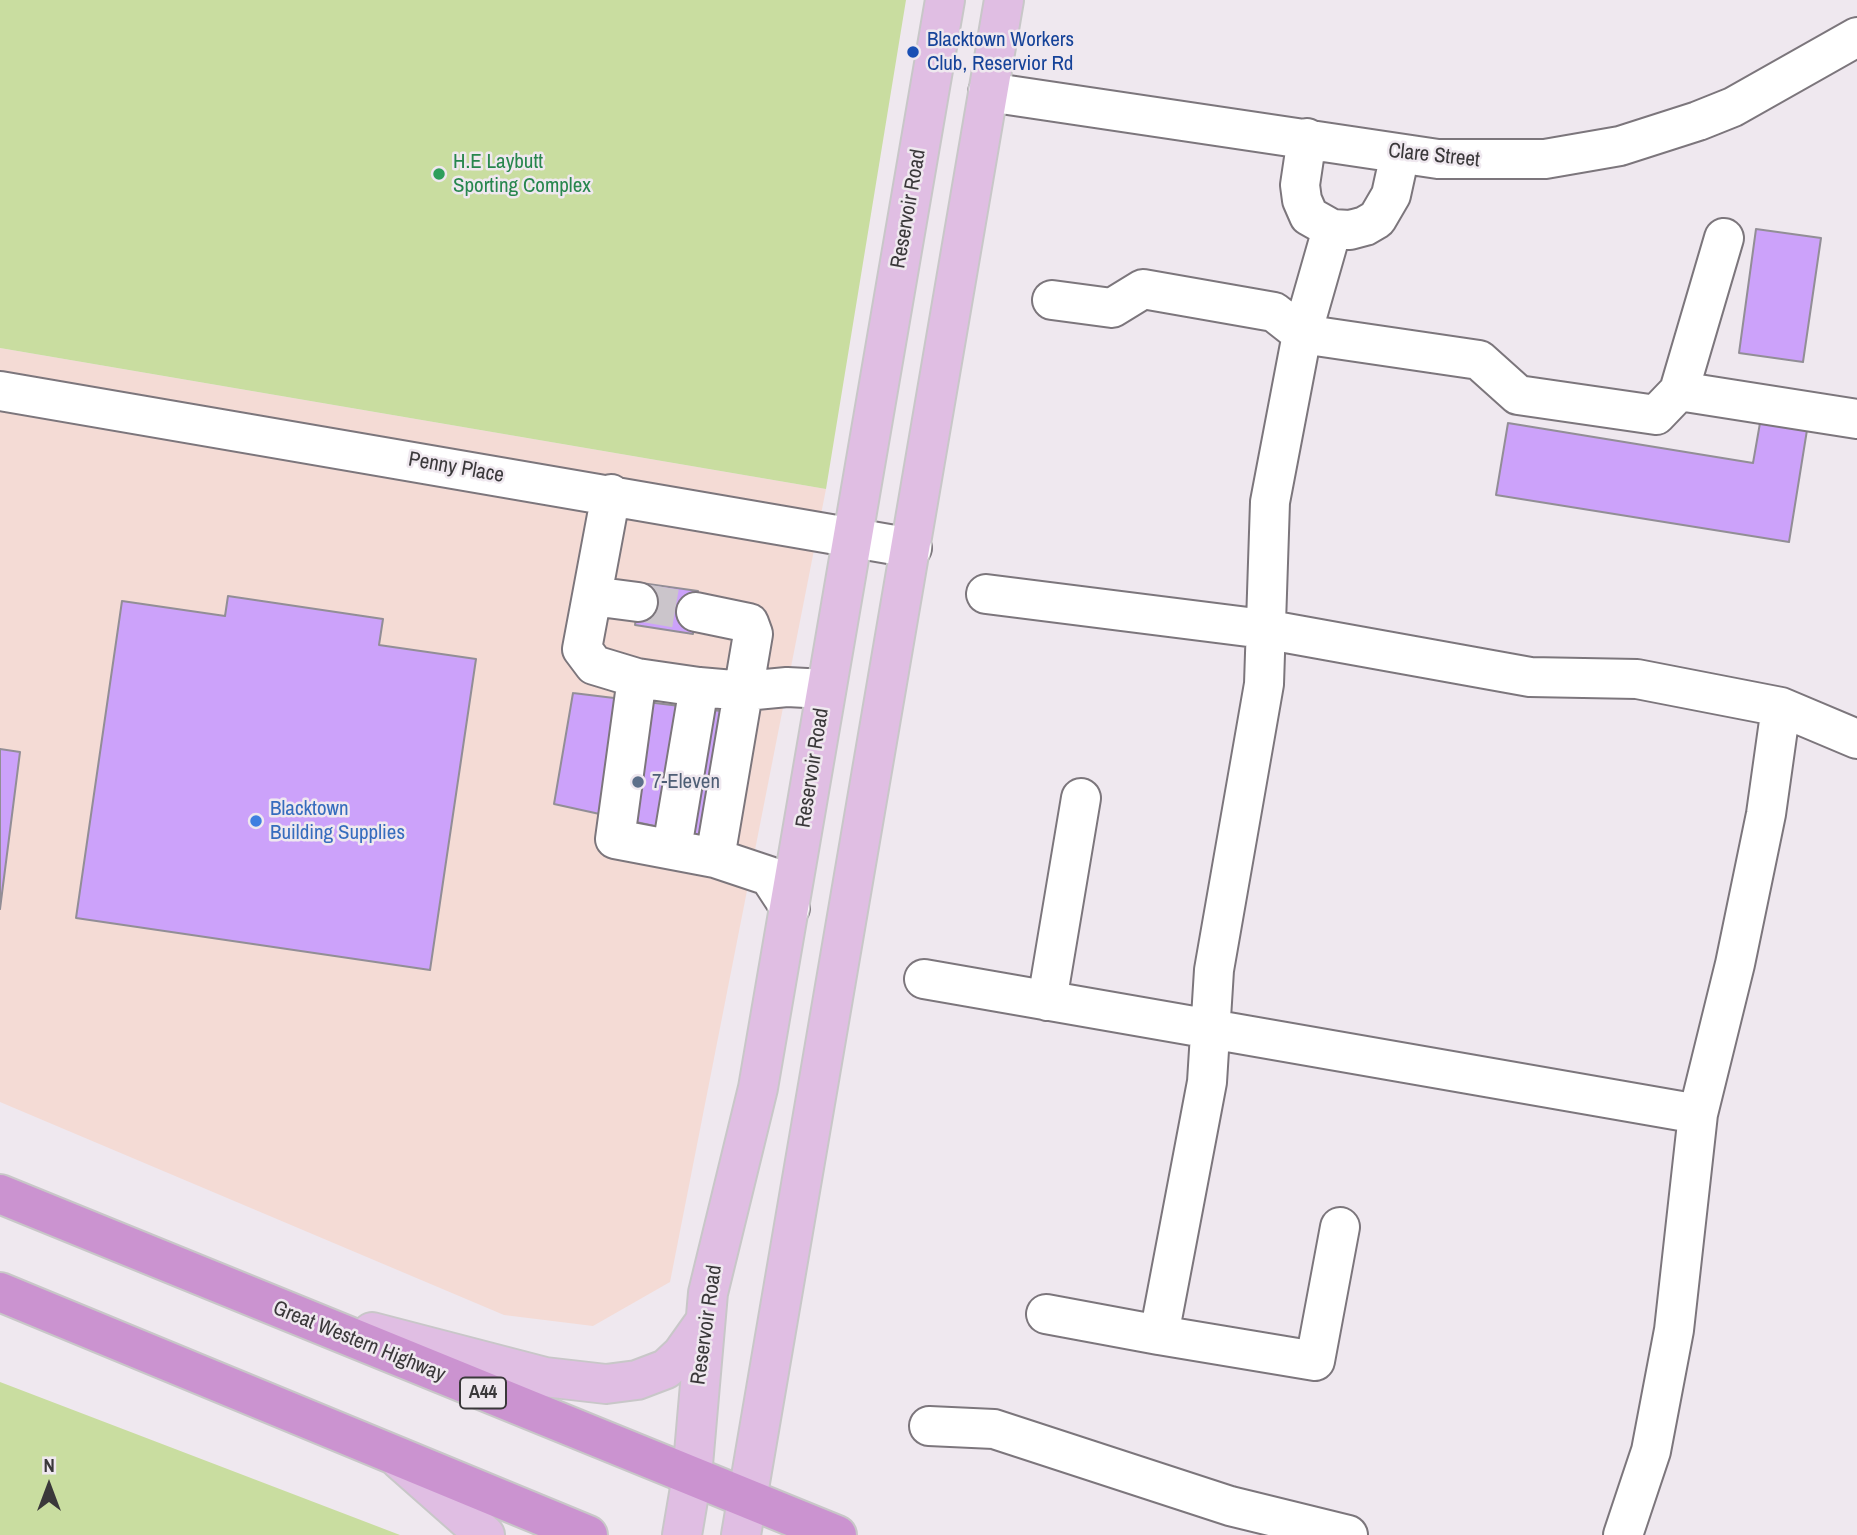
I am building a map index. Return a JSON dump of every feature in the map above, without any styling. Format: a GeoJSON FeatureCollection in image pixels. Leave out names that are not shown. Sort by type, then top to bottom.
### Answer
{"type":"FeatureCollection","features":[{"type":"Feature","properties":{"kind":"highway","name":"Great Western Highway"},"geometry":{"type":"LineString","coordinates":[[0,1194],[837,1535]]}},
{"type":"Feature","properties":{"kind":"highway"},"geometry":{"type":"LineString","coordinates":[[0,1292],[588,1535]]}},
{"type":"Feature","properties":{"kind":"main road","name":"Reservoir Road"},"geometry":{"type":"LineString","coordinates":[[682,1535],[692,1476],[704,1323],[717,1254],[758,1087],[945,0]]}},
{"type":"Feature","properties":{"kind":"main road"},"geometry":{"type":"LineString","coordinates":[[741,1535],[1004,0]]}},
{"type":"Feature","properties":{"kind":"main road"},"geometry":{"type":"LineString","coordinates":[[275,1308],[545,1377],[606,1384],[637,1380],[666,1369],[682,1354],[704,1323]]}},
{"type":"Feature","properties":{"kind":"main road"},"geometry":{"type":"LineString","coordinates":[[394,1455],[485,1535]]}},
{"type":"Feature","properties":{"kind":"street","name":"Clare Street"},"geometry":{"type":"LineString","coordinates":[[988,92],[1401,154],[1507,161],[1545,159],[1620,146],[1733,107],[1857,37]]}},
{"type":"Feature","properties":{"kind":"street"},"geometry":{"type":"LineString","coordinates":[[1307,138],[1300,185],[1302,200],[1309,216],[1332,229],[1365,226],[1377,219],[1391,195],[1401,154]]}},
{"type":"Feature","properties":{"kind":"street"},"geometry":{"type":"LineString","coordinates":[[1159,1335],[1207,1082],[1214,971],[1264,684],[1270,502],[1302,334],[1332,229]]}},
{"type":"Feature","properties":{"kind":"street"},"geometry":{"type":"LineString","coordinates":[[1052,300],[1112,308],[1143,289],[1274,312],[1302,334],[1479,360],[1518,395],[1656,415],[1679,391],[1724,238]]}},
{"type":"Feature","properties":{"kind":"street","name":"Penny Place"},"geometry":{"type":"LineString","coordinates":[[0,391],[611,494],[912,548]]}},
{"type":"Feature","properties":{"kind":"street"},"geometry":{"type":"LineString","coordinates":[[1679,391],[1857,419]]}},
{"type":"Feature","properties":{"kind":"street"},"geometry":{"type":"LineString","coordinates":[[611,494],[582,649],[586,657],[604,670],[699,687],[745,691],[787,687],[826,689]]}},
{"type":"Feature","properties":{"kind":"street"},"geometry":{"type":"LineString","coordinates":[[986,594],[1264,629],[1530,677],[1637,679],[1781,707],[1857,739]]}},
{"type":"Feature","properties":{"kind":"street"},"geometry":{"type":"LineString","coordinates":[[592,596],[638,602]]}},
{"type":"Feature","properties":{"kind":"street"},"geometry":{"type":"LineString","coordinates":[[695,612],[749,624],[753,634],[715,858]]}},
{"type":"Feature","properties":{"kind":"street"},"geometry":{"type":"LineString","coordinates":[[637,678],[615,839],[715,858],[769,876],[790,908]]}},
{"type":"Feature","properties":{"kind":"street"},"geometry":{"type":"LineString","coordinates":[[672,848],[699,687]]}},
{"type":"Feature","properties":{"kind":"street"},"geometry":{"type":"LineString","coordinates":[[1623,1535],[1651,1451],[1674,1330],[1698,1114],[1735,964],[1766,814],[1781,707]]}},
{"type":"Feature","properties":{"kind":"street"},"geometry":{"type":"LineString","coordinates":[[1047,1001],[1082,798]]}},
{"type":"Feature","properties":{"kind":"street"},"geometry":{"type":"LineString","coordinates":[[924,979],[1698,1114]]}},
{"type":"Feature","properties":{"kind":"street"},"geometry":{"type":"LineString","coordinates":[[1046,1314],[1315,1361],[1340,1227]]}},
{"type":"Feature","properties":{"kind":"street"},"geometry":{"type":"LineString","coordinates":[[929,1426],[995,1429],[1230,1507],[1348,1535]]}},
{"type":"Feature","properties":{"kind":"shaded area"},"geometry":{"type":"Polygon","coordinates":[[[0,348],[826,489],[670,1282],[593,1326],[504,1315],[0,1102],[0,348]]]}},
{"type":"Feature","properties":{"kind":"green space","name":"H.E Laybutt Sporting Complex"},"geometry":{"type":"Polygon","coordinates":[[[0,0],[906,0],[826,489],[0,348],[0,0]]]}},
{"type":"Feature","properties":{"kind":"green space"},"geometry":{"type":"Polygon","coordinates":[[[0,1382],[400,1535],[0,1535],[0,1382]]]}},
{"type":"Feature","properties":{"kind":"building"},"geometry":{"type":"Polygon","coordinates":[[[1756,229],[1821,238],[1803,362],[1739,353],[1756,229]]]}},
{"type":"Feature","properties":{"kind":"building"},"geometry":{"type":"Polygon","coordinates":[[[1508,423],[1753,463],[1760,423],[1807,430],[1789,542],[1496,495],[1508,423]]]}},
{"type":"Feature","properties":{"kind":"building"},"geometry":{"type":"Polygon","coordinates":[[[641,583],[698,591],[693,634],[635,625],[641,583]]]}},
{"type":"Feature","properties":{"kind":"building"},"geometry":{"type":"Polygon","coordinates":[[[228,596],[383,619],[379,645],[476,659],[430,970],[76,918],[122,601],[225,616],[228,596]]]}},
{"type":"Feature","properties":{"kind":"building","name":"7-Eleven"},"geometry":{"type":"Polygon","coordinates":[[[573,693],[729,712],[709,838],[554,804],[573,693]]]}},
{"type":"Feature","properties":{"kind":"building"},"geometry":{"type":"Polygon","coordinates":[[[0,749],[20,752],[0,909],[0,749]]]}},
{"type":"Feature","properties":{"kind":"tunnel"},"geometry":{"type":"LineString","coordinates":[[638,602],[696,612]]}},
{"type":"Feature","properties":{"kind":"place","name":"Blacktown Workers Club, Reservior Rd"},"geometry":{"type":"Point","coordinates":[913,52]}},
{"type":"Feature","properties":{"kind":"place","name":"H.E Laybutt Sporting Complex"},"geometry":{"type":"Point","coordinates":[439,174]}},
{"type":"Feature","properties":{"kind":"place","name":"7-Eleven"},"geometry":{"type":"Point","coordinates":[638,782]}},
{"type":"Feature","properties":{"kind":"place","name":"Blacktown Building Supplies"},"geometry":{"type":"Point","coordinates":[256,821]}}]}
